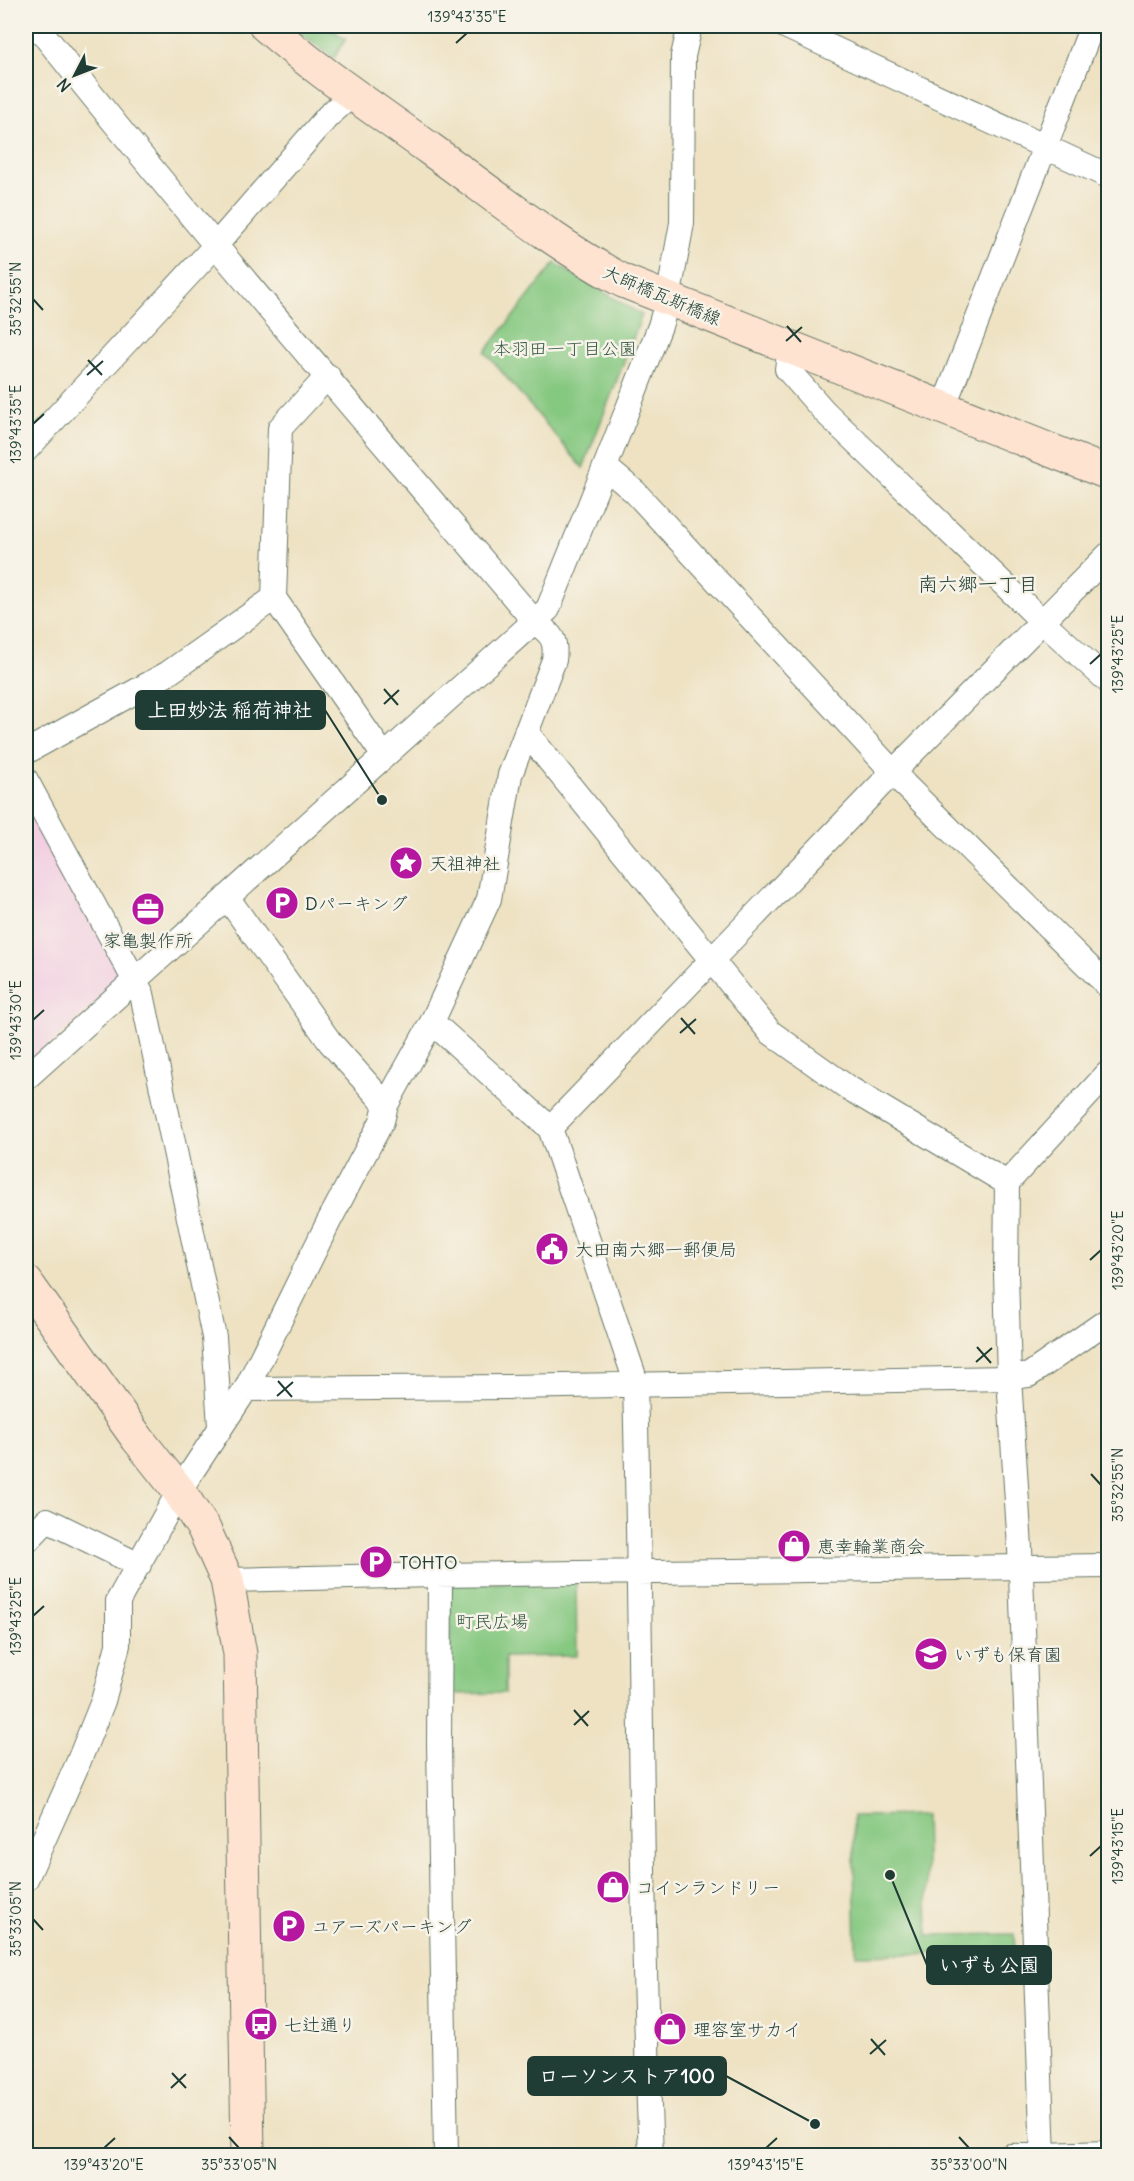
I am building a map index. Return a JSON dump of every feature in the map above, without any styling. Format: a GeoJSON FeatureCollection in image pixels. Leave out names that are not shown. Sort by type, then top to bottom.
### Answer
{"type":"FeatureCollection","features":[{"type":"Feature","properties":{"kind":"street"},"geometry":{"type":"LineString","coordinates":[[26,1879],[103,1701],[118,1645],[118,1600],[179,1491],[246,1389],[328,1223],[382,1121],[386,1105],[432,1022],[489,899],[510,775],[554,660],[556,646],[552,636],[534,621],[117,127],[37,26]]}},
{"type":"Feature","properties":{"kind":"street"},"geometry":{"type":"LineString","coordinates":[[26,1078],[548,609],[660,326],[668,299],[682,223],[683,56],[690,26]]}},
{"type":"Feature","properties":{"kind":"street"},"geometry":{"type":"LineString","coordinates":[[784,26],[1108,176]]}},
{"type":"Feature","properties":{"kind":"street"},"geometry":{"type":"LineString","coordinates":[[943,408],[1092,26]]}},
{"type":"Feature","properties":{"kind":"street","name":"大師橋瓦斯橋線"},"geometry":{"type":"LineString","coordinates":[[269,27],[353,94],[587,261],[623,281],[1108,473]]}},
{"type":"Feature","properties":{"kind":"street"},"geometry":{"type":"LineString","coordinates":[[26,450],[216,245],[328,116],[353,94]]}},
{"type":"Feature","properties":{"kind":"street"},"geometry":{"type":"LineString","coordinates":[[790,348],[787,369],[824,411],[1042,621],[1108,681]]}},
{"type":"Feature","properties":{"kind":"street"},"geometry":{"type":"LineString","coordinates":[[328,376],[280,428],[274,598],[384,756]]}},
{"type":"Feature","properties":{"kind":"street"},"geometry":{"type":"LineString","coordinates":[[605,467],[635,492],[893,772],[1108,986]]}},
{"type":"Feature","properties":{"kind":"street"},"geometry":{"type":"LineString","coordinates":[[550,1128],[893,772],[1108,555]]}},
{"type":"Feature","properties":{"kind":"street"},"geometry":{"type":"LineString","coordinates":[[26,752],[167,674],[274,598]]}},
{"type":"Feature","properties":{"kind":"street"},"geometry":{"type":"LineString","coordinates":[[526,732],[770,1032],[846,1087],[1007,1183]]}},
{"type":"Feature","properties":{"kind":"street"},"geometry":{"type":"LineString","coordinates":[[26,780],[142,994],[214,1337],[220,1426]]}},
{"type":"Feature","properties":{"kind":"street"},"geometry":{"type":"LineString","coordinates":[[227,897],[330,1042],[386,1105]]}},
{"type":"Feature","properties":{"kind":"street"},"geometry":{"type":"LineString","coordinates":[[432,1022],[550,1128],[633,1373],[639,1572],[645,1995],[651,2156]]}},
{"type":"Feature","properties":{"kind":"street"},"geometry":{"type":"LineString","coordinates":[[1043,2155],[1021,1567],[1009,1378],[1006,1274],[1007,1183],[1108,1073]]}},
{"type":"Feature","properties":{"kind":"street"},"geometry":{"type":"LineString","coordinates":[[26,1282],[137,1438],[179,1491],[204,1529],[227,1580],[240,1654],[248,2156]]}},
{"type":"Feature","properties":{"kind":"street"},"geometry":{"type":"LineString","coordinates":[[246,1389],[455,1388],[1009,1378],[1029,1375],[1108,1320]]}},
{"type":"Feature","properties":{"kind":"street"},"geometry":{"type":"LineString","coordinates":[[26,1542],[47,1520],[139,1565]]}},
{"type":"Feature","properties":{"kind":"street"},"geometry":{"type":"LineString","coordinates":[[227,1580],[1108,1566]]}},
{"type":"Feature","properties":{"kind":"street"},"geometry":{"type":"LineString","coordinates":[[440,1575],[439,1743],[446,2156]]}},
{"type":"Feature","properties":{"kind":"street"},"geometry":{"type":"LineString","coordinates":[[1011,2156],[1108,2153]]}},
{"type":"Feature","properties":{"kind":"shaded area"},"geometry":{"type":"Polygon","coordinates":[[[26,797],[119,975],[118,984],[26,1065],[26,797]]]}},
{"type":"Feature","properties":{"kind":"green space"},"geometry":{"type":"Polygon","coordinates":[[[291,26],[326,26],[346,39],[334,58],[291,26]]]}},
{"type":"Feature","properties":{"kind":"green space","name":"本羽田一丁目公園"},"geometry":{"type":"Polygon","coordinates":[[[555,263],[642,315],[583,468],[485,352],[555,263]]]}},
{"type":"Feature","properties":{"kind":"green space","name":"町民広場"},"geometry":{"type":"Polygon","coordinates":[[[576,1582],[577,1656],[505,1657],[505,1693],[450,1694],[450,1583],[576,1582]]]}},
{"type":"Feature","properties":{"kind":"green space"},"geometry":{"type":"Polygon","coordinates":[[[925,1815],[928,1935],[1014,1934],[1015,1952],[856,1955],[853,1816],[925,1815]]]}},
{"type":"Feature","properties":{"kind":"place","name":"上田妙法 稲荷神社"},"geometry":{"type":"Point","coordinates":[382,800]}},
{"type":"Feature","properties":{"kind":"place","name":"天祖神社"},"geometry":{"type":"Point","coordinates":[406,863]}},
{"type":"Feature","properties":{"kind":"place","name":"Dパーキング"},"geometry":{"type":"Point","coordinates":[282,903]}},
{"type":"Feature","properties":{"kind":"place","name":"家亀製作所"},"geometry":{"type":"Point","coordinates":[148,909]}},
{"type":"Feature","properties":{"kind":"place","name":"大田南六郷一郵便局"},"geometry":{"type":"Point","coordinates":[552,1249]}},
{"type":"Feature","properties":{"kind":"place","name":"恵幸輪業商会"},"geometry":{"type":"Point","coordinates":[794,1546]}},
{"type":"Feature","properties":{"kind":"place","name":"TOHTO"},"geometry":{"type":"Point","coordinates":[376,1562]}},
{"type":"Feature","properties":{"kind":"place","name":"いずも保育園"},"geometry":{"type":"Point","coordinates":[931,1654]}},
{"type":"Feature","properties":{"kind":"place","name":"いずも公園"},"geometry":{"type":"Point","coordinates":[890,1875]}},
{"type":"Feature","properties":{"kind":"place","name":"コインランドリー"},"geometry":{"type":"Point","coordinates":[613,1887]}},
{"type":"Feature","properties":{"kind":"place","name":"ユアーズパーキング"},"geometry":{"type":"Point","coordinates":[289,1926]}},
{"type":"Feature","properties":{"kind":"place","name":"七辻通り"},"geometry":{"type":"Point","coordinates":[261,2024]}},
{"type":"Feature","properties":{"kind":"place","name":"理容室サカイ"},"geometry":{"type":"Point","coordinates":[670,2029]}},
{"type":"Feature","properties":{"kind":"place","name":"ローソンストア100"},"geometry":{"type":"Point","coordinates":[815,2124]}},
{"type":"Feature","properties":{"kind":"district","name":"南六郷一丁目"},"geometry":{"type":"Point","coordinates":[978,583]}}]}
